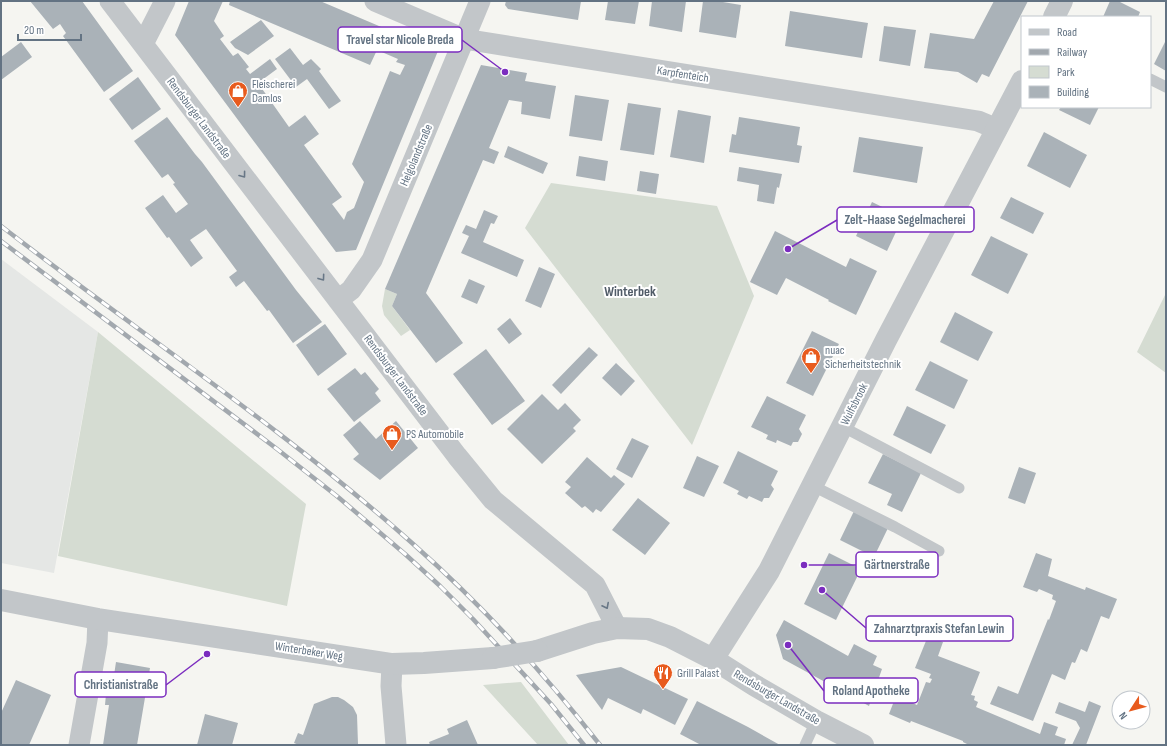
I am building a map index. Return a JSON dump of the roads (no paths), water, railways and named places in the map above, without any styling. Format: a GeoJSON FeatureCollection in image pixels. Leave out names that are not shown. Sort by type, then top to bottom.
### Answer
{"type":"FeatureCollection","features":[{"type":"Feature","properties":{"kind":"street","name":"Rendsburger Landstraße"},"geometry":{"type":"LineString","coordinates":[[110,1],[457,456],[493,500],[595,585],[617,628],[648,629],[670,637],[713,659],[816,721],[863,745]]}},
{"type":"Feature","properties":{"kind":"street"},"geometry":{"type":"LineString","coordinates":[[143,44],[166,1]]}},
{"type":"Feature","properties":{"kind":"street","name":"Karpfenteich"},"geometry":{"type":"LineString","coordinates":[[375,1],[464,39],[978,121],[997,129]]}},
{"type":"Feature","properties":{"kind":"street","name":"Helgolandstraße"},"geometry":{"type":"LineString","coordinates":[[338,300],[350,290],[372,260],[480,1]]}},
{"type":"Feature","properties":{"kind":"street"},"geometry":{"type":"LineString","coordinates":[[1054,16],[1062,1]]}},
{"type":"Feature","properties":{"kind":"street","name":"Wulfsbrook"},"geometry":{"type":"LineString","coordinates":[[713,659],[769,572],[886,340],[1021,83]]}},
{"type":"Feature","properties":{"kind":"street","name":"Winterbeker Weg"},"geometry":{"type":"LineString","coordinates":[[1,600],[98,619],[392,664],[493,658],[537,651],[593,633],[617,628]]}},
{"type":"Feature","properties":{"kind":"street"},"geometry":{"type":"LineString","coordinates":[[79,745],[97,643],[98,619]]}},
{"type":"Feature","properties":{"kind":"street"},"geometry":{"type":"LineString","coordinates":[[392,664],[391,686],[396,745]]}},
{"type":"Feature","properties":{"kind":"lane"},"geometry":{"type":"LineString","coordinates":[[1151,79],[1166,86]]}},
{"type":"Feature","properties":{"kind":"lane"},"geometry":{"type":"LineString","coordinates":[[842,427],[959,488]]}},
{"type":"Feature","properties":{"kind":"lane"},"geometry":{"type":"LineString","coordinates":[[812,486],[939,550]]}},
{"type":"Feature","properties":{"kind":"lane"},"geometry":{"type":"LineString","coordinates":[[805,745],[816,721]]}},
{"type":"Feature","properties":{"kind":"railway"},"geometry":{"type":"LineString","coordinates":[[1,226],[210,381],[313,460],[412,543],[463,590],[511,640],[557,692],[600,745]]}},
{"type":"Feature","properties":{"kind":"railway"},"geometry":{"type":"LineString","coordinates":[[1,241],[277,449],[338,497],[405,554],[473,619],[551,704],[584,745]]}},
{"type":"Feature","properties":{"kind":"place","name":"Travel star Nicole Breda"},"geometry":{"type":"Point","coordinates":[505,72]}},
{"type":"Feature","properties":{"kind":"place","name":"Fleischerei Damlos"},"geometry":{"type":"Point","coordinates":[238,108]}},
{"type":"Feature","properties":{"kind":"place","name":"Zelt-Haase Segelmacherei"},"geometry":{"type":"Point","coordinates":[788,249]}},
{"type":"Feature","properties":{"kind":"place","name":"nuac Sicherheitstechnik"},"geometry":{"type":"Point","coordinates":[811,374]}},
{"type":"Feature","properties":{"kind":"place","name":"PS Automobile"},"geometry":{"type":"Point","coordinates":[392,451]}},
{"type":"Feature","properties":{"kind":"place","name":"Gärtnerstraße"},"geometry":{"type":"Point","coordinates":[804,565]}},
{"type":"Feature","properties":{"kind":"place","name":"Zahnarztpraxis Stefan Lewin"},"geometry":{"type":"Point","coordinates":[822,590]}},
{"type":"Feature","properties":{"kind":"place","name":"Roland Apotheke"},"geometry":{"type":"Point","coordinates":[788,645]}},
{"type":"Feature","properties":{"kind":"place","name":"Christianistraße"},"geometry":{"type":"Point","coordinates":[207,654]}},
{"type":"Feature","properties":{"kind":"place","name":"Grill Palast"},"geometry":{"type":"Point","coordinates":[663,690]}},
{"type":"Feature","properties":{"kind":"district","name":"Winterbek"},"geometry":{"type":"Point","coordinates":[630,291]}}]}
